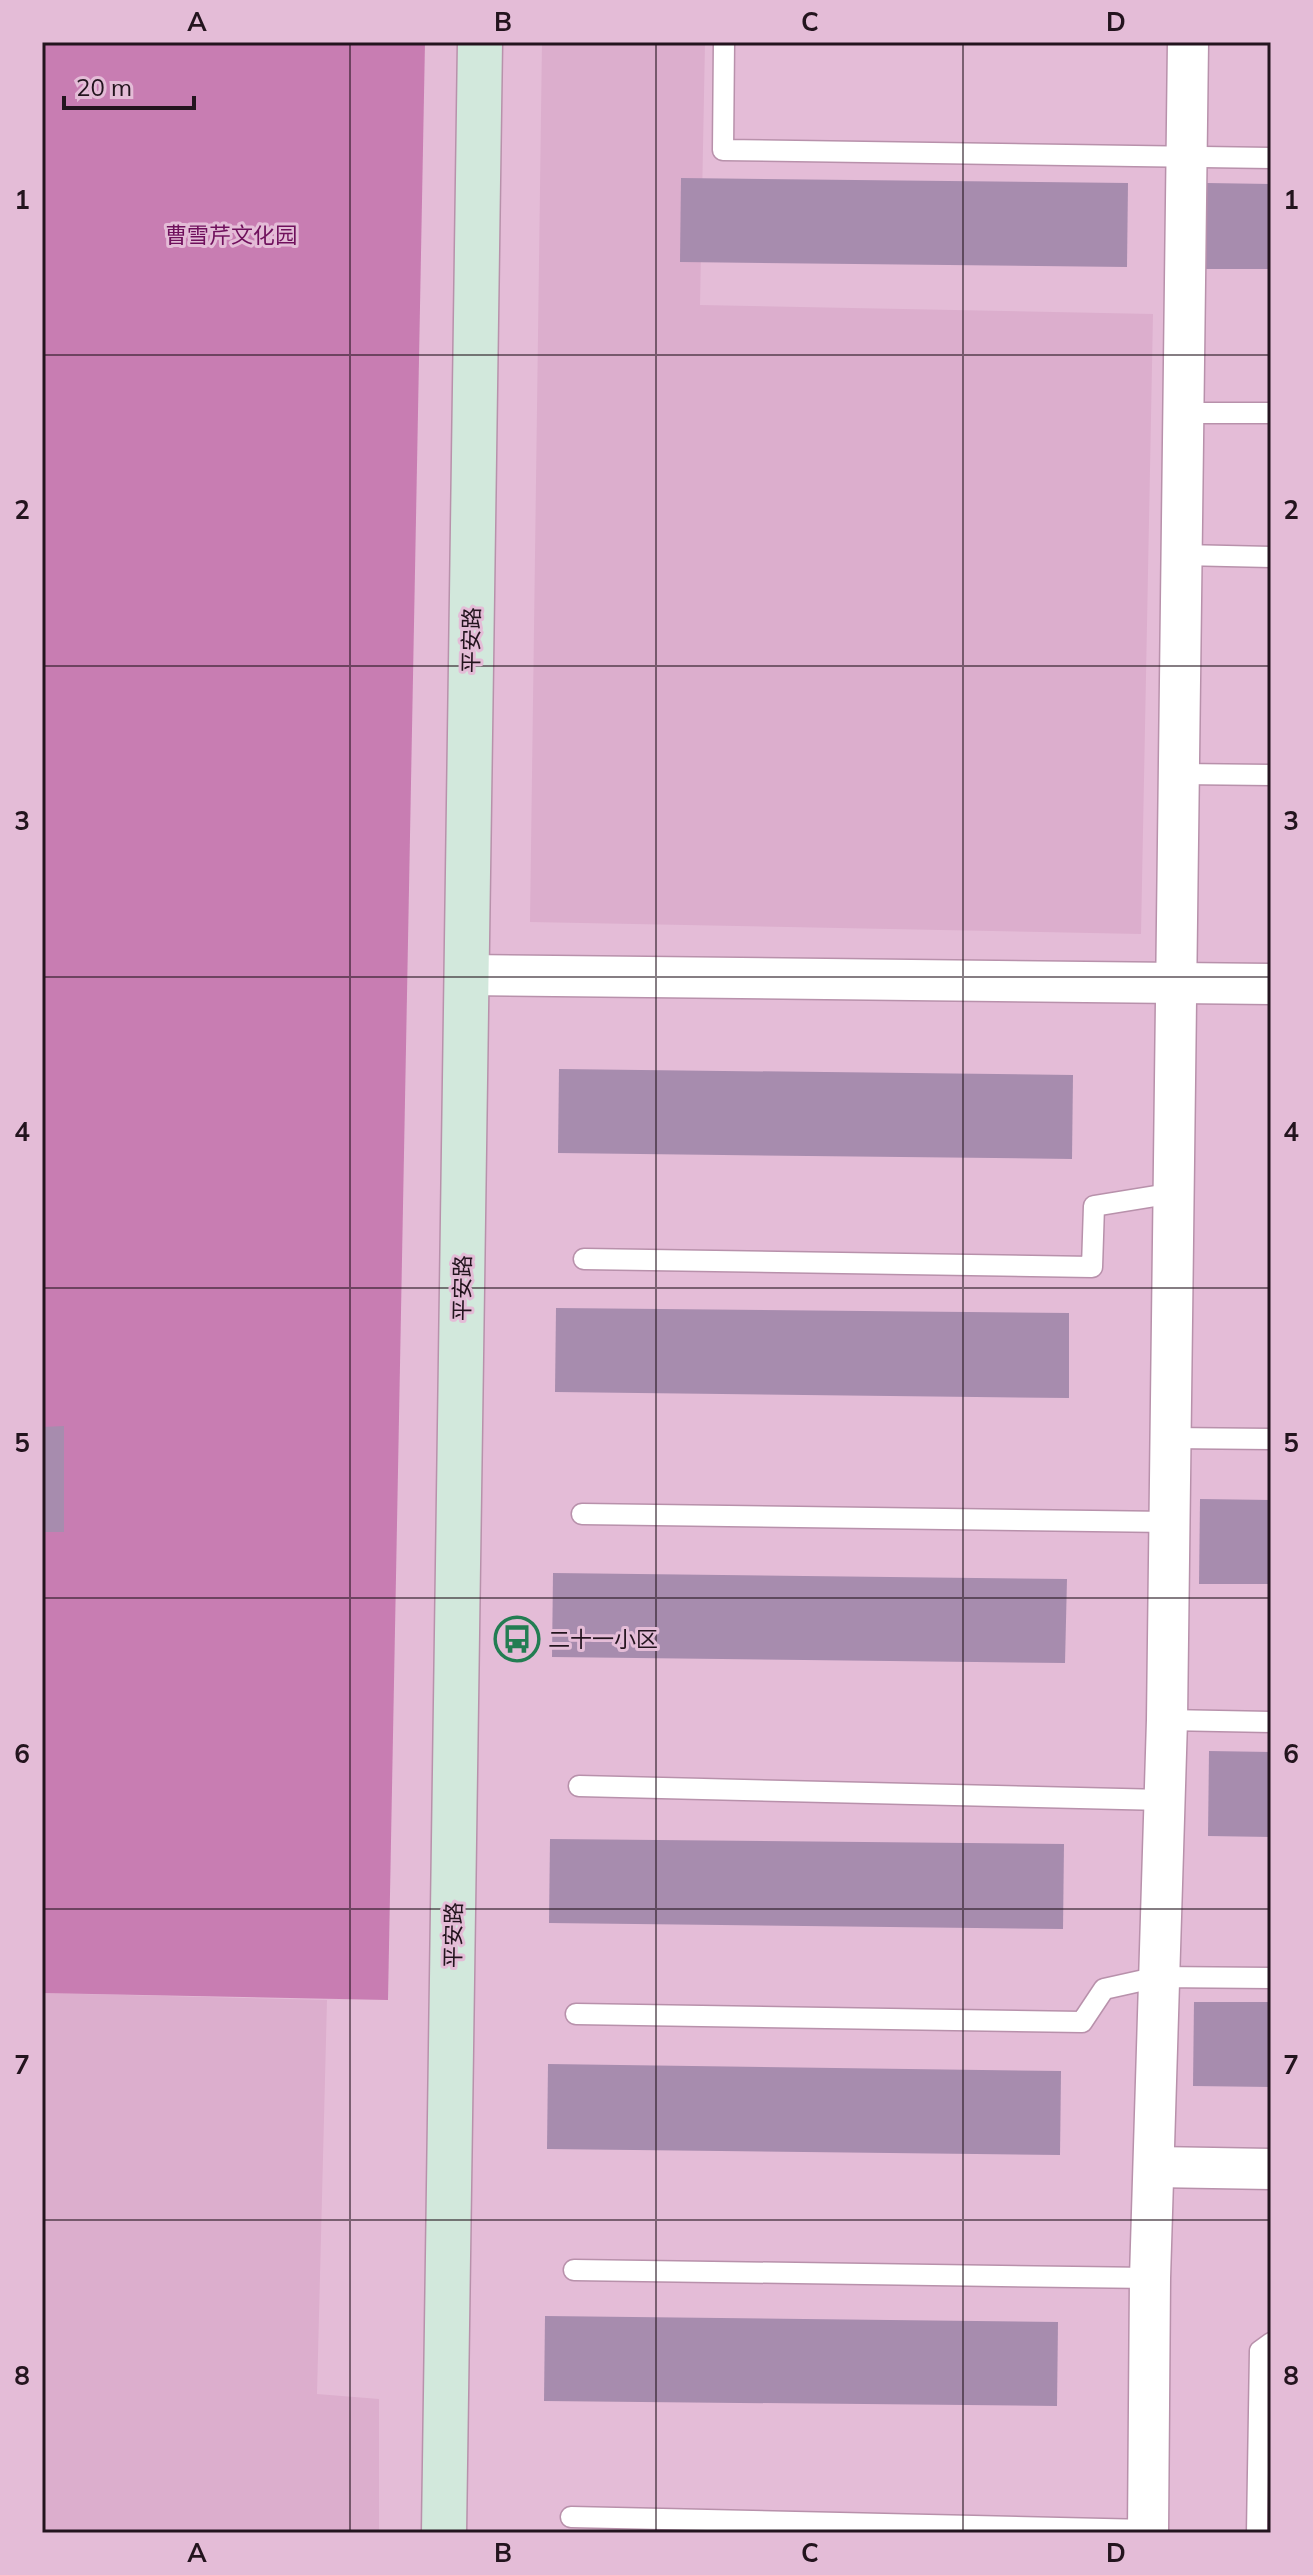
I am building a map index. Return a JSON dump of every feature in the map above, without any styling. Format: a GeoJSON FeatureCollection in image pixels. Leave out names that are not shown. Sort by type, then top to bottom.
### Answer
{"type":"FeatureCollection","features":[{"type":"Feature","properties":{"kind":"street","name":"平安路"},"geometry":{"type":"LineString","coordinates":[[444,2533],[480,42]]}},
{"type":"Feature","properties":{"kind":"street"},"geometry":{"type":"LineString","coordinates":[[1148,2532],[1150,2278],[1167,1720],[1188,42]]}},
{"type":"Feature","properties":{"kind":"street"},"geometry":{"type":"LineString","coordinates":[[467,975],[1271,984]]}},
{"type":"Feature","properties":{"kind":"street"},"geometry":{"type":"LineString","coordinates":[[1155,2167],[1271,2169]]}},
{"type":"Feature","properties":{"kind":"lane"},"geometry":{"type":"LineString","coordinates":[[724,42],[723,150],[1271,158]]}},
{"type":"Feature","properties":{"kind":"lane"},"geometry":{"type":"LineString","coordinates":[[1182,413],[1271,413]]}},
{"type":"Feature","properties":{"kind":"lane"},"geometry":{"type":"LineString","coordinates":[[1182,555],[1271,557]]}},
{"type":"Feature","properties":{"kind":"lane"},"geometry":{"type":"LineString","coordinates":[[1180,774],[1271,775]]}},
{"type":"Feature","properties":{"kind":"lane"},"geometry":{"type":"LineString","coordinates":[[584,1259],[1092,1267],[1094,1206],[1174,1193]]}},
{"type":"Feature","properties":{"kind":"lane"},"geometry":{"type":"LineString","coordinates":[[1170,1438],[1271,1439]]}},
{"type":"Feature","properties":{"kind":"lane"},"geometry":{"type":"LineString","coordinates":[[582,1514],[1169,1522]]}},
{"type":"Feature","properties":{"kind":"lane"},"geometry":{"type":"LineString","coordinates":[[1167,1720],[1271,1722]]}},
{"type":"Feature","properties":{"kind":"lane"},"geometry":{"type":"LineString","coordinates":[[579,1786],[1164,1800]]}},
{"type":"Feature","properties":{"kind":"lane"},"geometry":{"type":"LineString","coordinates":[[576,2014],[1082,2022],[1104,1989],[1158,1977],[1271,1978]]}},
{"type":"Feature","properties":{"kind":"lane"},"geometry":{"type":"LineString","coordinates":[[574,2270],[1150,2278]]}},
{"type":"Feature","properties":{"kind":"lane"},"geometry":{"type":"LineString","coordinates":[[1257,2533],[1260,2351],[1271,2343]]}},
{"type":"Feature","properties":{"kind":"lane"},"geometry":{"type":"LineString","coordinates":[[571,2517],[1148,2532]]}},
{"type":"Feature","properties":{"kind":"shaded area"},"geometry":{"type":"Polygon","coordinates":[[[542,42],[705,42],[700,305],[1153,314],[1141,934],[530,922],[542,42]]]}},
{"type":"Feature","properties":{"kind":"shaded area"},"geometry":{"type":"Polygon","coordinates":[[[42,1993],[327,2000],[317,2394],[379,2399],[379,2533],[42,2533],[42,1993]]]}},
{"type":"Feature","properties":{"kind":"green space","name":"曹雪芹文化园"},"geometry":{"type":"Polygon","coordinates":[[[42,42],[425,42],[388,2000],[42,1993],[42,42]]]}},
{"type":"Feature","properties":{"kind":"building"},"geometry":{"type":"Polygon","coordinates":[[[681,178],[1128,183],[1127,267],[680,262],[681,178]]]}},
{"type":"Feature","properties":{"kind":"building"},"geometry":{"type":"Polygon","coordinates":[[[1207,183],[1271,184],[1271,269],[1206,269],[1207,183]]]}},
{"type":"Feature","properties":{"kind":"building"},"geometry":{"type":"Polygon","coordinates":[[[559,1069],[1073,1075],[1072,1159],[558,1153],[559,1069]]]}},
{"type":"Feature","properties":{"kind":"building"},"geometry":{"type":"Polygon","coordinates":[[[556,1308],[1069,1313],[1069,1398],[555,1392],[556,1308]]]}},
{"type":"Feature","properties":{"kind":"building"},"geometry":{"type":"Polygon","coordinates":[[[64,1426],[64,1532],[42,1532],[42,1427],[64,1426]]]}},
{"type":"Feature","properties":{"kind":"building"},"geometry":{"type":"Polygon","coordinates":[[[1200,1499],[1271,1500],[1271,1584],[1199,1584],[1200,1499]]]}},
{"type":"Feature","properties":{"kind":"building"},"geometry":{"type":"Polygon","coordinates":[[[553,1573],[1067,1579],[1065,1663],[552,1657],[553,1573]]]}},
{"type":"Feature","properties":{"kind":"building"},"geometry":{"type":"Polygon","coordinates":[[[1209,1751],[1271,1752],[1271,1837],[1208,1836],[1209,1751]]]}},
{"type":"Feature","properties":{"kind":"building"},"geometry":{"type":"Polygon","coordinates":[[[550,1839],[1064,1844],[1063,1929],[549,1923],[550,1839]]]}},
{"type":"Feature","properties":{"kind":"building"},"geometry":{"type":"Polygon","coordinates":[[[1194,2002],[1271,2002],[1271,2087],[1193,2086],[1194,2002]]]}},
{"type":"Feature","properties":{"kind":"building"},"geometry":{"type":"Polygon","coordinates":[[[548,2064],[1061,2071],[1060,2155],[547,2149],[548,2064]]]}},
{"type":"Feature","properties":{"kind":"building"},"geometry":{"type":"Polygon","coordinates":[[[545,2316],[1058,2322],[1057,2406],[544,2401],[545,2316]]]}},
{"type":"Feature","properties":{"kind":"place","name":"二十一小区"},"geometry":{"type":"Point","coordinates":[517,1639]}}]}
